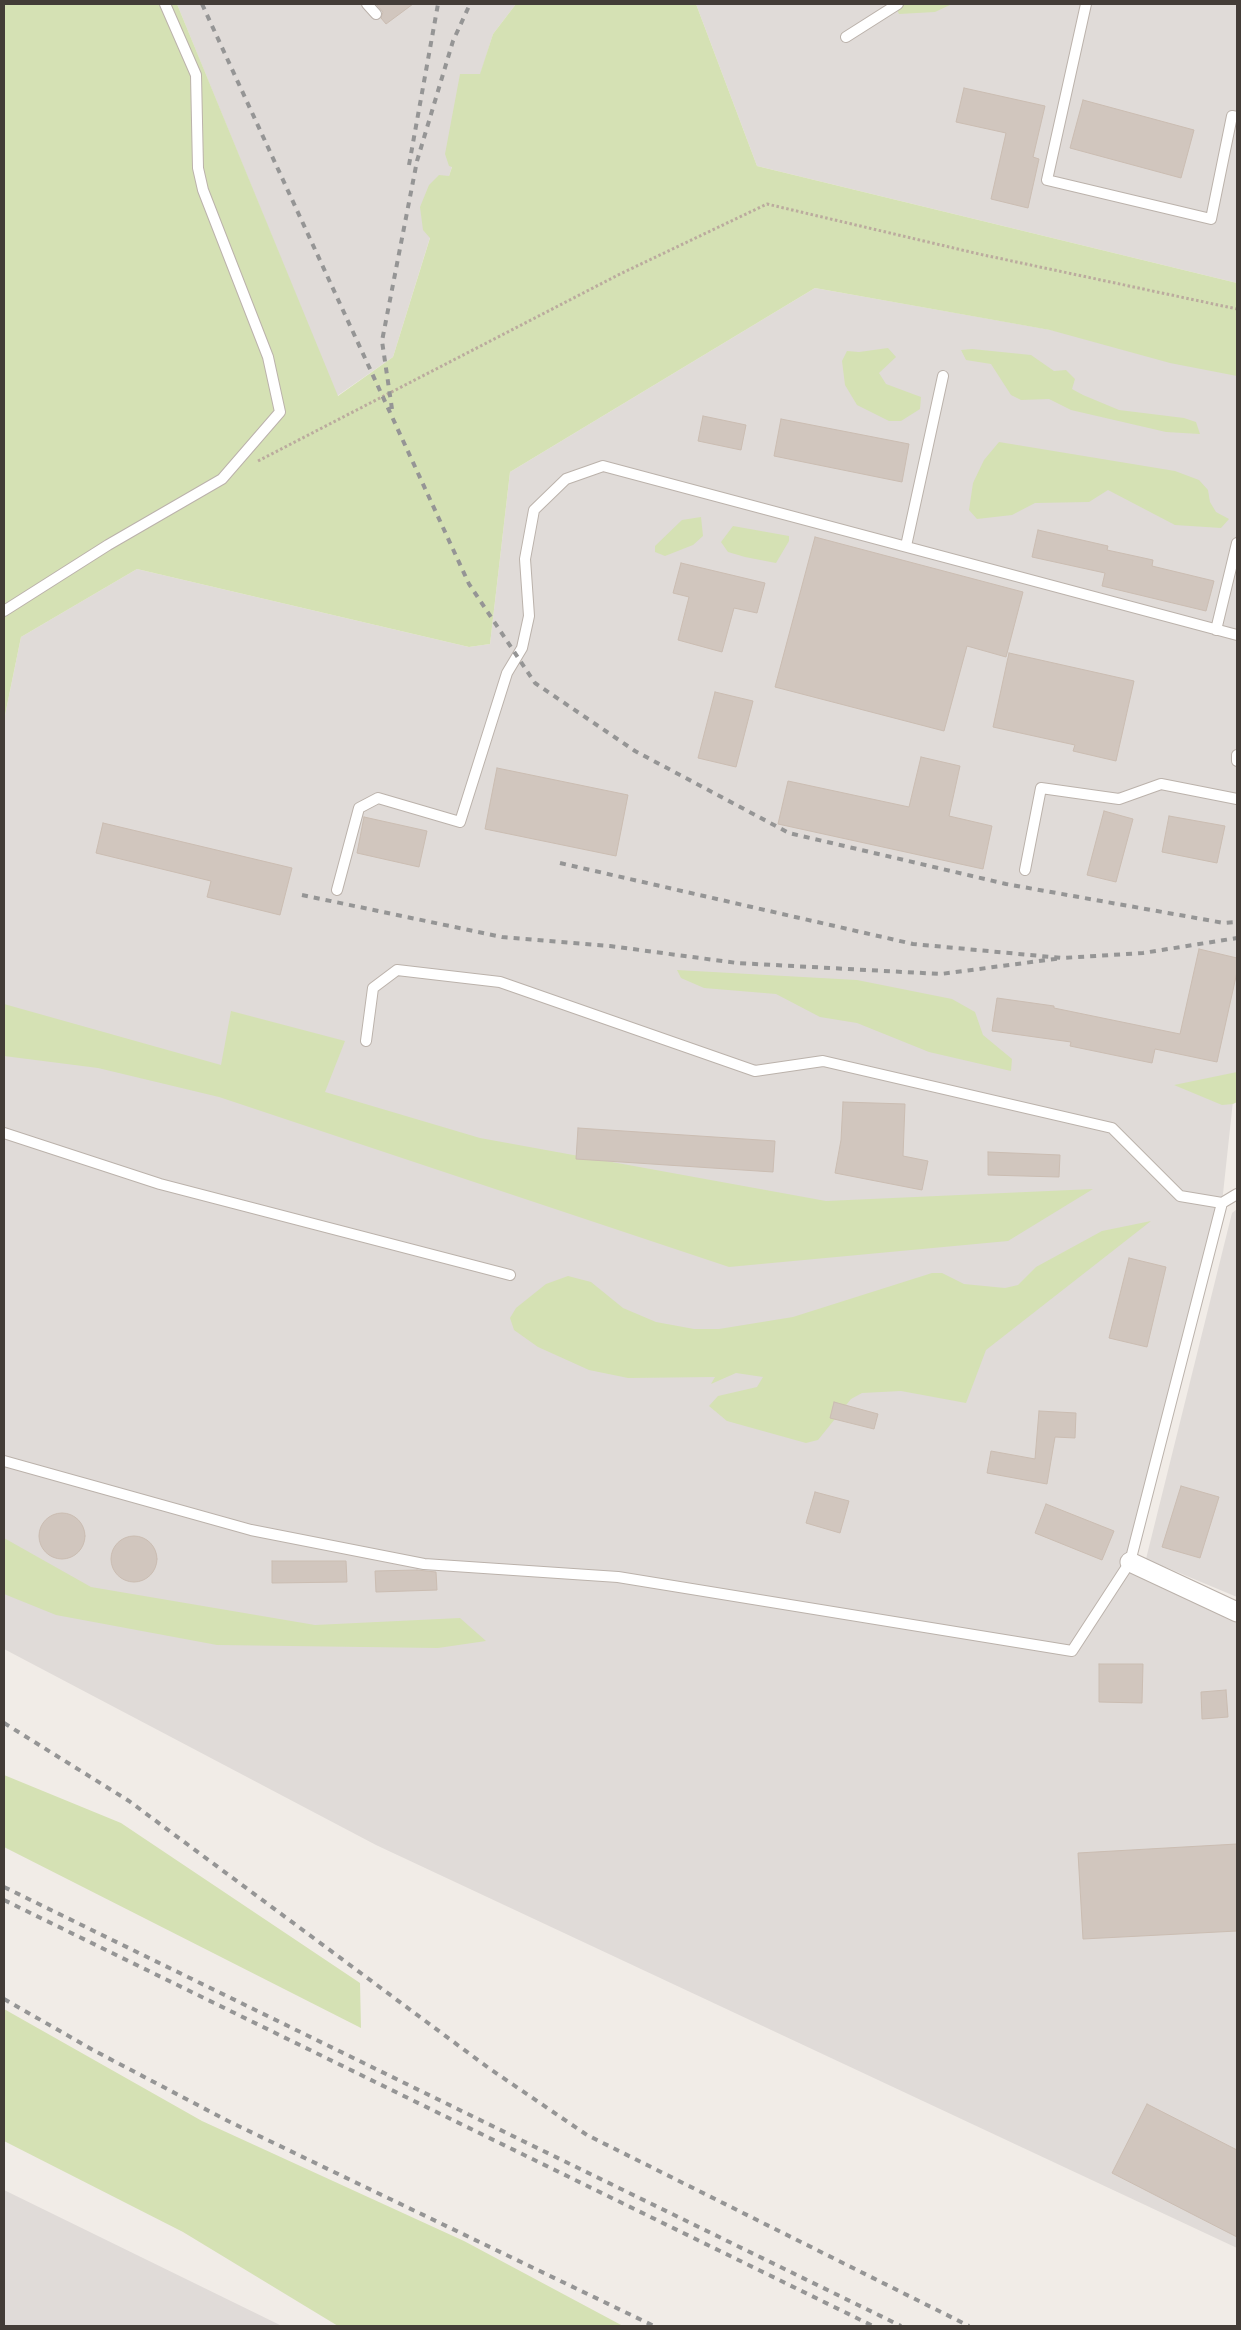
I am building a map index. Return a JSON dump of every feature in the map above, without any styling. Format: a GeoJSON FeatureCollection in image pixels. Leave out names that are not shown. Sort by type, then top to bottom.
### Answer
{"type":"FeatureCollection","features":[{"type":"Feature","properties":{"kind":"street"},"geometry":{"type":"LineString","coordinates":[[1130,1562],[1237,1612]]}},
{"type":"Feature","properties":{"kind":"lane"},"geometry":{"type":"LineString","coordinates":[[4,611],[108,544],[222,479],[280,412],[268,357],[203,190],[198,168],[196,75],[165,4]]}},
{"type":"Feature","properties":{"kind":"lane"},"geometry":{"type":"LineString","coordinates":[[367,4],[376,14]]}},
{"type":"Feature","properties":{"kind":"lane"},"geometry":{"type":"LineString","coordinates":[[846,37],[898,4]]}},
{"type":"Feature","properties":{"kind":"lane"},"geometry":{"type":"LineString","coordinates":[[1086,4],[1048,180],[1211,219],[1232,116],[1237,117]]}},
{"type":"Feature","properties":{"kind":"lane"},"geometry":{"type":"LineString","coordinates":[[906,546],[943,376]]}},
{"type":"Feature","properties":{"kind":"lane"},"geometry":{"type":"LineString","coordinates":[[337,890],[359,808],[378,798],[460,822],[507,673],[522,648],[529,616],[525,559],[534,510],[566,479],[604,466],[1237,635]]}},
{"type":"Feature","properties":{"kind":"lane"},"geometry":{"type":"LineString","coordinates":[[1216,630],[1237,543]]}},
{"type":"Feature","properties":{"kind":"lane"},"geometry":{"type":"LineString","coordinates":[[1237,755],[1237,762]]}},
{"type":"Feature","properties":{"kind":"lane"},"geometry":{"type":"LineString","coordinates":[[1025,870],[1041,788],[1119,799],[1161,784],[1237,799]]}},
{"type":"Feature","properties":{"kind":"lane"},"geometry":{"type":"LineString","coordinates":[[366,1040],[373,988],[397,970],[500,982],[755,1071],[823,1061],[1112,1128],[1180,1196],[1222,1202],[1237,1194]]}},
{"type":"Feature","properties":{"kind":"lane"},"geometry":{"type":"LineString","coordinates":[[4,1133],[160,1184],[510,1275]]}},
{"type":"Feature","properties":{"kind":"lane"},"geometry":{"type":"LineString","coordinates":[[4,1461],[251,1530],[424,1564],[618,1577],[1072,1651],[1130,1562],[1222,1202]]}},
{"type":"Feature","properties":{"kind":"path"},"geometry":{"type":"LineString","coordinates":[[257,461],[620,274],[767,204],[979,254],[1237,309]]}},
{"type":"Feature","properties":{"kind":"shaded area"},"geometry":{"type":"Polygon","coordinates":[[[177,4],[516,4],[493,34],[393,357],[337,396],[177,4]]]}},
{"type":"Feature","properties":{"kind":"shaded area"},"geometry":{"type":"Polygon","coordinates":[[[696,4],[1237,4],[1237,283],[757,166],[696,4]]]}},
{"type":"Feature","properties":{"kind":"shaded area"},"geometry":{"type":"Polygon","coordinates":[[[815,288],[1237,363],[1237,1064],[1222,1203],[1130,1562],[1237,1612],[1237,2248],[376,1845],[4,1649],[4,720],[21,637],[137,569],[469,647],[490,644],[510,472],[815,288]]]}},
{"type":"Feature","properties":{"kind":"shaded area"},"geometry":{"type":"Polygon","coordinates":[[[1237,1209],[1237,1597],[1146,1559],[1232,1213],[1237,1209]]]}},
{"type":"Feature","properties":{"kind":"shaded area"},"geometry":{"type":"Polygon","coordinates":[[[4,2190],[282,2326],[4,2326],[4,2190]]]}},
{"type":"Feature","properties":{"kind":"green space"},"geometry":{"type":"Polygon","coordinates":[[[4,4],[177,4],[338,396],[393,357],[430,238],[423,230],[420,207],[429,185],[439,175],[449,176],[452,167],[449,166],[445,154],[460,74],[480,74],[493,34],[516,4],[696,4],[757,166],[1237,283],[1237,376],[1170,363],[1050,330],[815,288],[510,472],[490,644],[469,647],[137,569],[21,637],[4,720],[4,4]]]}},
{"type":"Feature","properties":{"kind":"green space"},"geometry":{"type":"Polygon","coordinates":[[[894,4],[952,4],[935,12],[899,14],[894,4]]]}},
{"type":"Feature","properties":{"kind":"green space"},"geometry":{"type":"Polygon","coordinates":[[[888,348],[896,357],[879,373],[886,384],[921,397],[920,409],[901,421],[889,421],[857,405],[845,385],[842,361],[847,351],[859,352],[888,348]]]}},
{"type":"Feature","properties":{"kind":"green space"},"geometry":{"type":"Polygon","coordinates":[[[972,349],[1031,355],[1054,371],[1066,370],[1075,379],[1072,389],[1083,395],[1119,410],[1184,418],[1196,422],[1200,434],[1166,432],[1071,410],[1049,399],[1021,400],[1011,395],[991,364],[966,360],[961,350],[972,349]]]}},
{"type":"Feature","properties":{"kind":"green space"},"geometry":{"type":"Polygon","coordinates":[[[999,442],[1175,471],[1199,480],[1208,490],[1210,502],[1216,512],[1229,519],[1221,528],[1175,525],[1108,490],[1089,502],[1035,503],[1012,515],[977,519],[969,510],[973,483],[984,460],[999,442]]]}},
{"type":"Feature","properties":{"kind":"green space"},"geometry":{"type":"Polygon","coordinates":[[[701,517],[703,536],[693,545],[665,556],[655,552],[655,546],[682,520],[701,517]]]}},
{"type":"Feature","properties":{"kind":"green space"},"geometry":{"type":"Polygon","coordinates":[[[733,526],[789,536],[789,541],[776,563],[745,557],[728,552],[721,542],[733,526]]]}},
{"type":"Feature","properties":{"kind":"green space"},"geometry":{"type":"Polygon","coordinates":[[[677,970],[857,980],[952,999],[975,1012],[983,1035],[1012,1059],[1011,1071],[929,1052],[857,1023],[820,1017],[776,994],[704,988],[681,978],[677,970]]]}},
{"type":"Feature","properties":{"kind":"green space"},"geometry":{"type":"Polygon","coordinates":[[[4,1004],[221,1065],[231,1011],[345,1041],[325,1092],[480,1138],[826,1201],[1093,1189],[1008,1241],[729,1267],[219,1097],[98,1068],[4,1056],[4,1004]]]}},
{"type":"Feature","properties":{"kind":"green space"},"geometry":{"type":"Polygon","coordinates":[[[1237,1072],[1237,1102],[1233,1104],[1222,1105],[1174,1085],[1237,1072]]]}},
{"type":"Feature","properties":{"kind":"green space"},"geometry":{"type":"Polygon","coordinates":[[[1151,1221],[986,1350],[966,1403],[901,1391],[862,1393],[851,1399],[818,1440],[806,1443],[727,1421],[709,1406],[718,1396],[757,1387],[763,1377],[736,1373],[711,1384],[715,1377],[628,1378],[589,1370],[538,1347],[514,1330],[510,1318],[516,1308],[546,1284],[568,1276],[591,1282],[623,1308],[656,1322],[694,1329],[719,1329],[793,1317],[932,1273],[942,1273],[964,1284],[1005,1288],[1018,1285],[1036,1267],[1102,1231],[1151,1221]]]}},
{"type":"Feature","properties":{"kind":"green space"},"geometry":{"type":"Polygon","coordinates":[[[4,1538],[91,1587],[315,1625],[460,1618],[486,1641],[438,1648],[217,1645],[56,1615],[4,1594],[4,1538]]]}},
{"type":"Feature","properties":{"kind":"green space"},"geometry":{"type":"Polygon","coordinates":[[[4,1775],[121,1823],[360,1983],[361,2028],[4,1847],[4,1775]]]}},
{"type":"Feature","properties":{"kind":"green space"},"geometry":{"type":"Polygon","coordinates":[[[4,2009],[202,2121],[464,2241],[623,2326],[338,2326],[183,2232],[4,2141],[4,2009]]]}},
{"type":"Feature","properties":{"kind":"building"},"geometry":{"type":"Polygon","coordinates":[[[376,4],[413,4],[386,24],[381,18],[383,12],[376,4]]]}},
{"type":"Feature","properties":{"kind":"building"},"geometry":{"type":"Polygon","coordinates":[[[964,88],[1045,106],[1033,157],[1039,159],[1028,208],[991,199],[1006,133],[956,122],[964,88]]]}},
{"type":"Feature","properties":{"kind":"building"},"geometry":{"type":"Polygon","coordinates":[[[1083,100],[1194,130],[1181,178],[1070,148],[1083,100]]]}},
{"type":"Feature","properties":{"kind":"building"},"geometry":{"type":"Polygon","coordinates":[[[703,416],[746,425],[741,450],[698,441],[703,416]]]}},
{"type":"Feature","properties":{"kind":"building"},"geometry":{"type":"Polygon","coordinates":[[[781,419],[909,444],[902,482],[774,456],[781,419]]]}},
{"type":"Feature","properties":{"kind":"building"},"geometry":{"type":"Polygon","coordinates":[[[1038,530],[1108,546],[1107,550],[1153,560],[1152,566],[1214,581],[1206,611],[1102,586],[1105,573],[1032,557],[1038,530]]]}},
{"type":"Feature","properties":{"kind":"building"},"geometry":{"type":"Polygon","coordinates":[[[815,537],[1023,592],[1006,657],[967,646],[944,731],[775,687],[815,537]]]}},
{"type":"Feature","properties":{"kind":"building"},"geometry":{"type":"Polygon","coordinates":[[[681,563],[765,583],[757,613],[734,608],[722,652],[678,640],[689,597],[673,593],[681,563]]]}},
{"type":"Feature","properties":{"kind":"building"},"geometry":{"type":"Polygon","coordinates":[[[1009,653],[1134,681],[1116,761],[1073,751],[1075,745],[993,727],[1009,653]]]}},
{"type":"Feature","properties":{"kind":"building"},"geometry":{"type":"Polygon","coordinates":[[[715,692],[753,701],[736,767],[698,758],[715,692]]]}},
{"type":"Feature","properties":{"kind":"building"},"geometry":{"type":"Polygon","coordinates":[[[921,757],[960,766],[949,816],[992,826],[983,869],[778,824],[788,781],[909,807],[921,757]]]}},
{"type":"Feature","properties":{"kind":"building"},"geometry":{"type":"Polygon","coordinates":[[[497,768],[628,795],[616,856],[485,829],[497,768]]]}},
{"type":"Feature","properties":{"kind":"building"},"geometry":{"type":"Polygon","coordinates":[[[1104,811],[1133,819],[1116,882],[1087,875],[1104,811]]]}},
{"type":"Feature","properties":{"kind":"building"},"geometry":{"type":"Polygon","coordinates":[[[1169,816],[1225,826],[1217,863],[1162,852],[1169,816]]]}},
{"type":"Feature","properties":{"kind":"building"},"geometry":{"type":"Polygon","coordinates":[[[364,817],[427,831],[419,867],[357,853],[364,817]]]}},
{"type":"Feature","properties":{"kind":"building"},"geometry":{"type":"Polygon","coordinates":[[[103,823],[292,868],[280,915],[207,897],[211,881],[96,853],[103,823]]]}},
{"type":"Feature","properties":{"kind":"building"},"geometry":{"type":"Polygon","coordinates":[[[1199,949],[1237,958],[1237,972],[1217,1062],[1155,1049],[1152,1063],[1070,1046],[1071,1042],[992,1031],[997,998],[1054,1006],[1054,1008],[1180,1034],[1199,949]]]}},
{"type":"Feature","properties":{"kind":"building"},"geometry":{"type":"Polygon","coordinates":[[[843,1102],[905,1104],[903,1156],[928,1161],[922,1190],[835,1173],[841,1140],[843,1102]]]}},
{"type":"Feature","properties":{"kind":"building"},"geometry":{"type":"Polygon","coordinates":[[[578,1128],[775,1141],[773,1172],[576,1159],[578,1128]]]}},
{"type":"Feature","properties":{"kind":"building"},"geometry":{"type":"Polygon","coordinates":[[[988,1152],[1060,1155],[1059,1177],[988,1175],[988,1152]]]}},
{"type":"Feature","properties":{"kind":"building"},"geometry":{"type":"Polygon","coordinates":[[[1129,1258],[1166,1267],[1147,1347],[1109,1338],[1129,1258]]]}},
{"type":"Feature","properties":{"kind":"building"},"geometry":{"type":"Polygon","coordinates":[[[834,1402],[878,1414],[874,1429],[830,1418],[834,1402]]]}},
{"type":"Feature","properties":{"kind":"building"},"geometry":{"type":"Polygon","coordinates":[[[1039,1411],[1076,1413],[1075,1438],[1055,1437],[1047,1484],[987,1473],[991,1451],[1035,1459],[1039,1411]]]}},
{"type":"Feature","properties":{"kind":"building"},"geometry":{"type":"Polygon","coordinates":[[[1181,1486],[1219,1497],[1200,1558],[1162,1547],[1181,1486]]]}},
{"type":"Feature","properties":{"kind":"building"},"geometry":{"type":"Polygon","coordinates":[[[815,1492],[849,1501],[840,1533],[806,1523],[815,1492]]]}},
{"type":"Feature","properties":{"kind":"building"},"geometry":{"type":"Polygon","coordinates":[[[1046,1504],[1114,1531],[1102,1560],[1035,1533],[1046,1504]]]}},
{"type":"Feature","properties":{"kind":"building"},"geometry":{"type":"Polygon","coordinates":[[[62,1513],[75,1517],[81,1523],[85,1536],[81,1549],[75,1555],[62,1559],[49,1555],[43,1549],[39,1536],[43,1523],[49,1517],[62,1513]]]}},
{"type":"Feature","properties":{"kind":"building"},"geometry":{"type":"Polygon","coordinates":[[[134,1536],[147,1540],[153,1546],[157,1559],[153,1572],[147,1578],[134,1582],[121,1578],[115,1572],[111,1559],[115,1546],[121,1540],[134,1536]]]}},
{"type":"Feature","properties":{"kind":"building"},"geometry":{"type":"Polygon","coordinates":[[[272,1561],[346,1561],[347,1582],[272,1583],[272,1561]]]}},
{"type":"Feature","properties":{"kind":"building"},"geometry":{"type":"Polygon","coordinates":[[[417,1570],[436,1572],[437,1590],[376,1592],[375,1571],[417,1570]]]}},
{"type":"Feature","properties":{"kind":"building"},"geometry":{"type":"Polygon","coordinates":[[[1099,1664],[1143,1664],[1142,1703],[1099,1702],[1099,1664]]]}},
{"type":"Feature","properties":{"kind":"building"},"geometry":{"type":"Polygon","coordinates":[[[1226,1690],[1228,1717],[1202,1719],[1201,1692],[1226,1690]]]}},
{"type":"Feature","properties":{"kind":"building"},"geometry":{"type":"Polygon","coordinates":[[[1237,1844],[1237,1931],[1083,1939],[1078,1853],[1237,1844]]]}},
{"type":"Feature","properties":{"kind":"building"},"geometry":{"type":"Polygon","coordinates":[[[1147,2104],[1237,2150],[1237,2237],[1112,2173],[1147,2104]]]}},
{"type":"Feature","properties":{"kind":"railway"},"geometry":{"type":"LineString","coordinates":[[202,4],[469,584],[535,683],[635,751],[789,833],[1006,884],[1224,923],[1237,922]]}},
{"type":"Feature","properties":{"kind":"railway"},"geometry":{"type":"LineString","coordinates":[[409,165],[438,4]]}},
{"type":"Feature","properties":{"kind":"railway"},"geometry":{"type":"LineString","coordinates":[[392,409],[382,341],[417,161],[453,41],[470,4]]}},
{"type":"Feature","properties":{"kind":"railway"},"geometry":{"type":"LineString","coordinates":[[560,863],[913,944],[1062,958],[1143,953],[1237,938]]}},
{"type":"Feature","properties":{"kind":"railway"},"geometry":{"type":"LineString","coordinates":[[302,895],[502,937],[610,946],[737,963],[941,974],[1062,958]]}},
{"type":"Feature","properties":{"kind":"railway"},"geometry":{"type":"LineString","coordinates":[[4,1723],[129,1801],[490,2069],[587,2135],[969,2326]]}},
{"type":"Feature","properties":{"kind":"railway"},"geometry":{"type":"LineString","coordinates":[[4,1887],[901,2326]]}},
{"type":"Feature","properties":{"kind":"railway"},"geometry":{"type":"LineString","coordinates":[[4,1900],[873,2326]]}},
{"type":"Feature","properties":{"kind":"railway"},"geometry":{"type":"LineString","coordinates":[[4,1999],[93,2050],[228,2121],[654,2326]]}}]}
